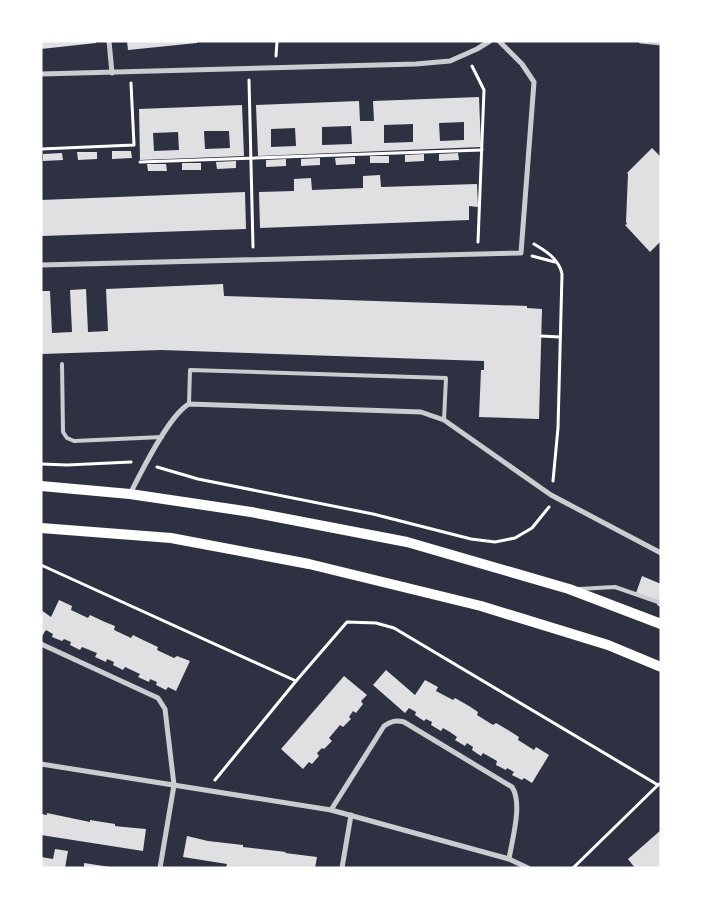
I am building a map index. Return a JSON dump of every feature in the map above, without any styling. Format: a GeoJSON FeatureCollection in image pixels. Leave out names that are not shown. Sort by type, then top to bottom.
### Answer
{"type":"FeatureCollection","features":[{"type":"Feature","properties":{"kind":"main road"},"geometry":{"type":"LineString","coordinates":[[41,486],[130,494],[252,512],[407,542],[569,589],[661,624]]}},
{"type":"Feature","properties":{"kind":"main road"},"geometry":{"type":"LineString","coordinates":[[41,528],[171,538],[309,564],[481,606],[608,646],[661,667]]}},
{"type":"Feature","properties":{"kind":"street"},"geometry":{"type":"LineString","coordinates":[[109,41],[112,74]]}},
{"type":"Feature","properties":{"kind":"street"},"geometry":{"type":"LineString","coordinates":[[41,74],[112,74],[416,64],[450,61],[490,41]]}},
{"type":"Feature","properties":{"kind":"street"},"geometry":{"type":"LineString","coordinates":[[41,265],[522,254],[534,82],[522,64],[499,41]]}},
{"type":"Feature","properties":{"kind":"street"},"geometry":{"type":"LineString","coordinates":[[642,41],[661,44]]}},
{"type":"Feature","properties":{"kind":"street"},"geometry":{"type":"LineString","coordinates":[[130,494],[145,463],[162,437],[182,408],[189,404],[421,412],[444,420],[551,495],[661,553]]}},
{"type":"Feature","properties":{"kind":"street"},"geometry":{"type":"LineString","coordinates":[[41,644],[158,698],[165,709],[174,785],[160,868]]}},
{"type":"Feature","properties":{"kind":"street"},"geometry":{"type":"LineString","coordinates":[[331,810],[384,726],[397,720],[404,722],[512,787],[518,803],[509,860]]}},
{"type":"Feature","properties":{"kind":"street"},"geometry":{"type":"LineString","coordinates":[[41,764],[331,810],[509,860],[528,868]]}},
{"type":"Feature","properties":{"kind":"street"},"geometry":{"type":"LineString","coordinates":[[342,868],[351,815]]}},
{"type":"Feature","properties":{"kind":"lane"},"geometry":{"type":"LineString","coordinates":[[62,364],[63,432],[66,438],[74,441],[162,437]]}},
{"type":"Feature","properties":{"kind":"lane"},"geometry":{"type":"LineString","coordinates":[[189,404],[190,370],[446,378],[444,420]]}},
{"type":"Feature","properties":{"kind":"lane"},"geometry":{"type":"LineString","coordinates":[[569,589],[615,587],[661,603]]}},
{"type":"Feature","properties":{"kind":"path"},"geometry":{"type":"LineString","coordinates":[[276,41],[276,52]]}},
{"type":"Feature","properties":{"kind":"path"},"geometry":{"type":"LineString","coordinates":[[466,54],[484,90],[478,255]]}},
{"type":"Feature","properties":{"kind":"path"},"geometry":{"type":"LineString","coordinates":[[249,70],[254,260]]}},
{"type":"Feature","properties":{"kind":"path"},"geometry":{"type":"LineString","coordinates":[[41,148],[134,145],[130,72]]}},
{"type":"Feature","properties":{"kind":"path"},"geometry":{"type":"LineString","coordinates":[[140,162],[482,150]]}},
{"type":"Feature","properties":{"kind":"path"},"geometry":{"type":"LineString","coordinates":[[41,464],[67,465],[126,461],[145,463],[198,479],[373,514],[470,539],[495,542],[515,538],[532,528],[549,509],[556,463],[558,428],[561,267],[555,262],[551,254],[523,237]]}},
{"type":"Feature","properties":{"kind":"path"},"geometry":{"type":"LineString","coordinates":[[522,254],[555,262]]}},
{"type":"Feature","properties":{"kind":"path"},"geometry":{"type":"LineString","coordinates":[[542,336],[560,337]]}},
{"type":"Feature","properties":{"kind":"path"},"geometry":{"type":"LineString","coordinates":[[41,565],[296,681]]}},
{"type":"Feature","properties":{"kind":"path"},"geometry":{"type":"LineString","coordinates":[[206,790],[296,681],[348,622],[376,623],[394,628],[659,784],[572,868]]}},
{"type":"Feature","properties":{"kind":"building"},"geometry":{"type":"Polygon","coordinates":[[[41,41],[96,41],[96,43],[41,49],[41,41]]]}},
{"type":"Feature","properties":{"kind":"building"},"geometry":{"type":"Polygon","coordinates":[[[127,41],[197,41],[197,43],[128,50],[127,41]]]}},
{"type":"Feature","properties":{"kind":"building"},"geometry":{"type":"Polygon","coordinates":[[[479,97],[481,147],[258,156],[256,105],[359,101],[360,121],[374,121],[373,101],[479,97]],[[464,122],[439,123],[440,141],[464,140],[464,122]],[[413,124],[384,125],[384,143],[413,142],[413,124]],[[351,126],[322,127],[322,145],[352,144],[351,126]],[[295,128],[271,129],[271,147],[296,146],[295,128]]]}},
{"type":"Feature","properties":{"kind":"building"},"geometry":{"type":"Polygon","coordinates":[[[242,105],[244,156],[140,160],[139,109],[242,105]],[[204,131],[205,149],[230,148],[229,131],[204,131]],[[178,132],[153,133],[154,151],[179,150],[178,132]]]}},
{"type":"Feature","properties":{"kind":"building"},"geometry":{"type":"Polygon","coordinates":[[[652,148],[661,157],[661,241],[650,252],[625,225],[627,224],[627,173],[652,148]]]}},
{"type":"Feature","properties":{"kind":"building"},"geometry":{"type":"Polygon","coordinates":[[[112,151],[131,151],[132,158],[112,159],[112,151]]]}},
{"type":"Feature","properties":{"kind":"building"},"geometry":{"type":"Polygon","coordinates":[[[77,152],[97,152],[97,159],[78,160],[77,152]]]}},
{"type":"Feature","properties":{"kind":"building"},"geometry":{"type":"Polygon","coordinates":[[[62,153],[63,160],[43,161],[43,154],[62,153]]]}},
{"type":"Feature","properties":{"kind":"building"},"geometry":{"type":"Polygon","coordinates":[[[458,153],[459,160],[439,161],[439,154],[458,153]]]}},
{"type":"Feature","properties":{"kind":"building"},"geometry":{"type":"Polygon","coordinates":[[[424,154],[424,161],[405,162],[405,155],[424,154]]]}},
{"type":"Feature","properties":{"kind":"building"},"geometry":{"type":"Polygon","coordinates":[[[370,156],[389,156],[389,163],[370,163],[370,156]]]}},
{"type":"Feature","properties":{"kind":"building"},"geometry":{"type":"Polygon","coordinates":[[[355,157],[355,164],[336,165],[335,158],[355,157]]]}},
{"type":"Feature","properties":{"kind":"building"},"geometry":{"type":"Polygon","coordinates":[[[320,158],[320,165],[301,166],[301,159],[320,158]]]}},
{"type":"Feature","properties":{"kind":"building"},"geometry":{"type":"Polygon","coordinates":[[[286,159],[286,166],[266,167],[266,160],[286,159]]]}},
{"type":"Feature","properties":{"kind":"building"},"geometry":{"type":"Polygon","coordinates":[[[236,161],[236,168],[217,169],[216,162],[236,161]]]}},
{"type":"Feature","properties":{"kind":"building"},"geometry":{"type":"Polygon","coordinates":[[[182,163],[201,163],[201,170],[182,170],[182,163]]]}},
{"type":"Feature","properties":{"kind":"building"},"geometry":{"type":"Polygon","coordinates":[[[147,164],[166,164],[167,171],[148,171],[147,164]]]}},
{"type":"Feature","properties":{"kind":"building"},"geometry":{"type":"Polygon","coordinates":[[[380,175],[381,187],[477,184],[478,207],[469,206],[469,220],[260,228],[259,192],[294,191],[294,179],[311,178],[312,190],[363,188],[363,176],[380,175]]]}},
{"type":"Feature","properties":{"kind":"building"},"geometry":{"type":"Polygon","coordinates":[[[245,192],[246,229],[41,236],[41,200],[245,192]]]}},
{"type":"Feature","properties":{"kind":"building"},"geometry":{"type":"Polygon","coordinates":[[[223,284],[224,296],[527,306],[527,308],[542,309],[539,419],[479,417],[481,370],[484,370],[484,361],[161,350],[41,354],[41,291],[50,291],[52,333],[72,332],[70,290],[86,289],[88,332],[108,331],[106,289],[223,284]]]}},
{"type":"Feature","properties":{"kind":"building"},"geometry":{"type":"Polygon","coordinates":[[[642,576],[661,584],[661,607],[657,605],[658,601],[636,593],[642,576]]]}},
{"type":"Feature","properties":{"kind":"building"},"geometry":{"type":"Polygon","coordinates":[[[59,600],[72,606],[71,610],[88,618],[90,615],[115,626],[114,630],[131,638],[133,635],[158,647],[157,650],[174,658],[177,656],[190,661],[176,691],[168,687],[166,690],[156,685],[157,682],[150,679],[149,682],[138,677],[140,674],[125,667],[123,670],[113,665],[114,662],[107,659],[106,662],[95,657],[97,653],[82,647],[80,650],[70,645],[71,642],[52,637],[53,634],[46,630],[42,636],[41,610],[51,617],[59,600]]]}},
{"type":"Feature","properties":{"kind":"building"},"geometry":{"type":"Polygon","coordinates":[[[386,670],[415,695],[425,680],[438,687],[436,691],[453,700],[455,698],[478,712],[477,715],[493,725],[496,723],[519,737],[518,740],[534,750],[536,747],[549,755],[532,783],[524,778],[522,780],[512,775],[514,772],[496,765],[497,761],[483,753],[481,756],[472,750],[473,747],[467,743],[465,746],[455,740],[457,737],[450,732],[443,728],[441,731],[431,725],[432,722],[426,719],[424,721],[415,715],[416,712],[409,708],[405,713],[373,685],[386,670]]]}},
{"type":"Feature","properties":{"kind":"building"},"geometry":{"type":"Polygon","coordinates":[[[344,676],[367,695],[361,701],[363,704],[356,713],[353,711],[349,717],[351,719],[343,727],[340,725],[329,738],[332,741],[317,753],[319,756],[312,764],[309,762],[303,769],[281,749],[344,676]]]}},
{"type":"Feature","properties":{"kind":"building"},"geometry":{"type":"Polygon","coordinates":[[[47,813],[90,822],[90,820],[115,824],[115,826],[146,829],[143,851],[41,835],[41,814],[47,815],[47,813]]]}},
{"type":"Feature","properties":{"kind":"building"},"geometry":{"type":"Polygon","coordinates":[[[661,830],[661,868],[635,868],[628,859],[661,830]]]}},
{"type":"Feature","properties":{"kind":"building"},"geometry":{"type":"Polygon","coordinates":[[[187,836],[208,841],[243,845],[243,847],[317,857],[315,868],[226,868],[227,864],[183,857],[187,836]]]}},
{"type":"Feature","properties":{"kind":"building"},"geometry":{"type":"Polygon","coordinates":[[[55,849],[68,851],[65,868],[41,867],[41,857],[53,859],[55,849]]]}},
{"type":"Feature","properties":{"kind":"building"},"geometry":{"type":"Polygon","coordinates":[[[84,863],[110,867],[110,868],[84,868],[84,863]]]}}]}
